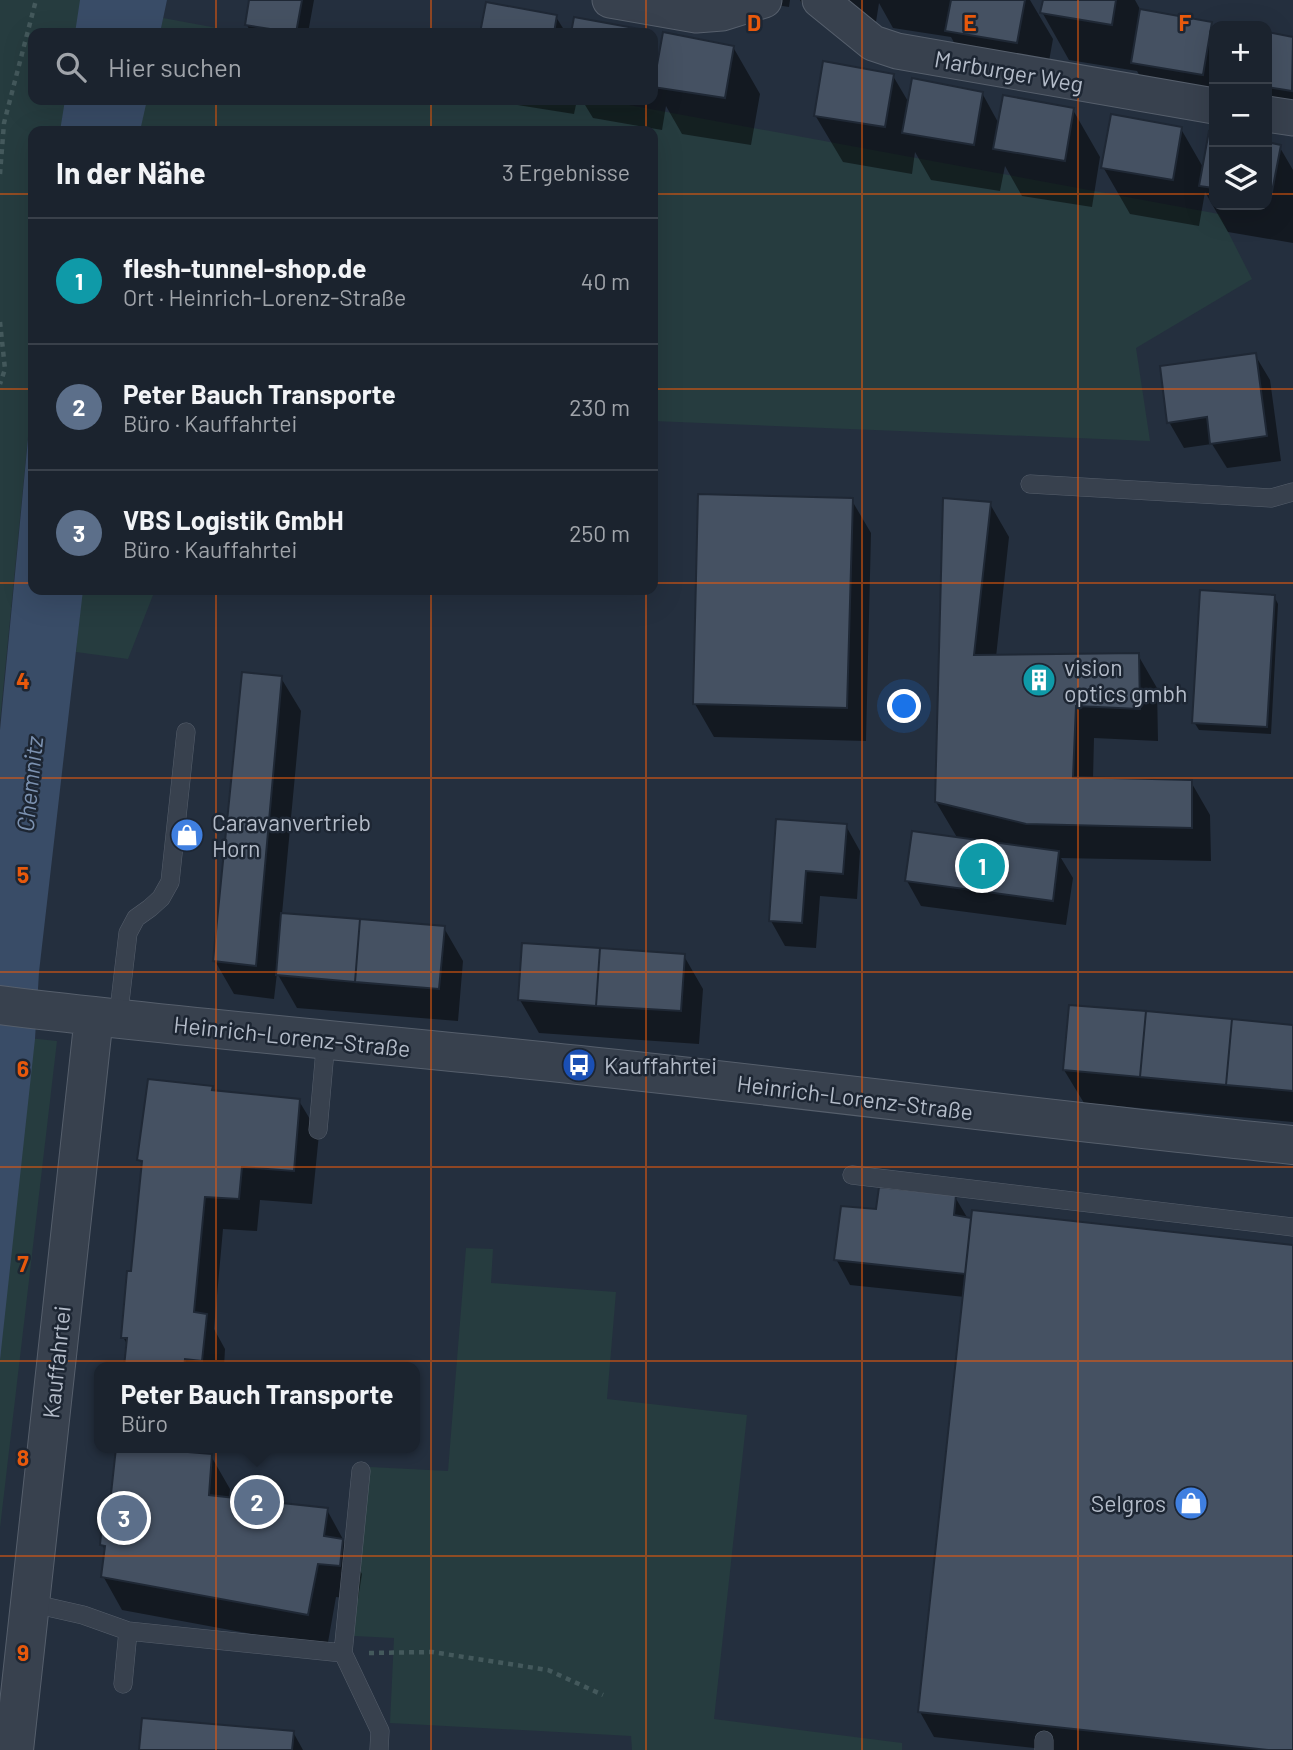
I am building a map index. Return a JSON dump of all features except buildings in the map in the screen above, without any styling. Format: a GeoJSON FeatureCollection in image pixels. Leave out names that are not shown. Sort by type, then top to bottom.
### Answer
{"type":"FeatureCollection","features":[{"type":"Feature","properties":{"kind":"street"},"geometry":{"type":"LineString","coordinates":[[610,0],[696,15],[722,13],[764,0]]}},
{"type":"Feature","properties":{"kind":"street","name":"Marburger Weg"},"geometry":{"type":"LineString","coordinates":[[820,0],[873,43],[897,51],[1209,105]]}},
{"type":"Feature","properties":{"kind":"street"},"geometry":{"type":"LineString","coordinates":[[1272,115],[1293,118]]}},
{"type":"Feature","properties":{"kind":"street","name":"Heinrich-Lorenz-Straße"},"geometry":{"type":"LineString","coordinates":[[0,1005],[579,1065],[1293,1145]]}},
{"type":"Feature","properties":{"kind":"street","name":"Kauffahrtei"},"geometry":{"type":"LineString","coordinates":[[14,1750],[30,1603],[106,1018]]}},
{"type":"Feature","properties":{"kind":"lane"},"geometry":{"type":"LineString","coordinates":[[1030,484],[1271,498],[1293,492]]}},
{"type":"Feature","properties":{"kind":"lane"},"geometry":{"type":"LineString","coordinates":[[106,1018],[128,933],[136,918],[161,898],[170,882],[186,732]]}},
{"type":"Feature","properties":{"kind":"lane"},"geometry":{"type":"LineString","coordinates":[[318,1130],[326,1039]]}},
{"type":"Feature","properties":{"kind":"lane"},"geometry":{"type":"LineString","coordinates":[[852,1175],[1293,1227]]}},
{"type":"Feature","properties":{"kind":"lane"},"geometry":{"type":"LineString","coordinates":[[361,1471],[343,1653],[380,1731],[379,1750]]}},
{"type":"Feature","properties":{"kind":"lane"},"geometry":{"type":"LineString","coordinates":[[30,1603],[83,1615],[128,1631],[343,1653]]}},
{"type":"Feature","properties":{"kind":"lane"},"geometry":{"type":"LineString","coordinates":[[123,1684],[128,1631]]}},
{"type":"Feature","properties":{"kind":"path"},"geometry":{"type":"LineString","coordinates":[[28,28],[36,0]]}},
{"type":"Feature","properties":{"kind":"path"},"geometry":{"type":"LineString","coordinates":[[0,174],[2,124],[28,29]]}},
{"type":"Feature","properties":{"kind":"path"},"geometry":{"type":"LineString","coordinates":[[0,321],[5,369],[0,384]]}},
{"type":"Feature","properties":{"kind":"path"},"geometry":{"type":"LineString","coordinates":[[343,1653],[432,1652],[548,1670],[603,1695]]}},
{"type":"Feature","properties":{"kind":"green space"},"geometry":{"type":"Polygon","coordinates":[[[0,0],[81,0],[77,28],[28,28],[28,105],[65,105],[62,126],[28,126],[28,438],[0,721],[0,0]]]}},
{"type":"Feature","properties":{"kind":"green space"},"geometry":{"type":"Polygon","coordinates":[[[163,18],[217,28],[161,28],[163,18]]]}},
{"type":"Feature","properties":{"kind":"green space"},"geometry":{"type":"Polygon","coordinates":[[[144,105],[629,105],[1219,214],[1252,279],[1136,348],[1150,441],[658,421],[658,126],[140,126],[144,105]]]}},
{"type":"Feature","properties":{"kind":"green space"},"geometry":{"type":"Polygon","coordinates":[[[82,595],[153,595],[128,659],[76,652],[82,595]]]}},
{"type":"Feature","properties":{"kind":"green space"},"geometry":{"type":"Polygon","coordinates":[[[0,1035],[57,1041],[0,1528],[0,1035]]]}},
{"type":"Feature","properties":{"kind":"green space"},"geometry":{"type":"Polygon","coordinates":[[[466,1248],[493,1249],[491,1283],[616,1292],[607,1399],[747,1415],[714,1719],[902,1743],[902,1750],[632,1750],[631,1736],[390,1723],[394,1638],[354,1636],[370,1467],[448,1471],[466,1248]]]}},
{"type":"Feature","properties":{"kind":"water"},"geometry":{"type":"Polygon","coordinates":[[[80,0],[167,0],[161,28],[76,28],[80,0]]]}},
{"type":"Feature","properties":{"kind":"water"},"geometry":{"type":"Polygon","coordinates":[[[64,105],[146,105],[141,126],[61,126],[64,105]]]}},
{"type":"Feature","properties":{"kind":"water","name":"Chemnitz"},"geometry":{"type":"Polygon","coordinates":[[[28,439],[28,595],[82,595],[39,972],[35,1039],[0,1360],[0,730],[28,439]]]}},
{"type":"Feature","properties":{"kind":"place","name":"vision optics gmbh"},"geometry":{"type":"Point","coordinates":[1039,680]}},
{"type":"Feature","properties":{"kind":"place","name":"Caravanvertrieb Horn"},"geometry":{"type":"Point","coordinates":[187,835]}},
{"type":"Feature","properties":{"kind":"place","name":"flesh-tunnel-shop.de"},"geometry":{"type":"Point","coordinates":[982,866]}},
{"type":"Feature","properties":{"kind":"place","name":"Kauffahrtei"},"geometry":{"type":"Point","coordinates":[579,1065]}},
{"type":"Feature","properties":{"kind":"place","name":"Peter Bauch Transporte"},"geometry":{"type":"Point","coordinates":[257,1502]}},
{"type":"Feature","properties":{"kind":"place","name":"Selgros"},"geometry":{"type":"Point","coordinates":[1191,1503]}},
{"type":"Feature","properties":{"kind":"place","name":"VBS Logistik GmbH"},"geometry":{"type":"Point","coordinates":[124,1518]}}]}
